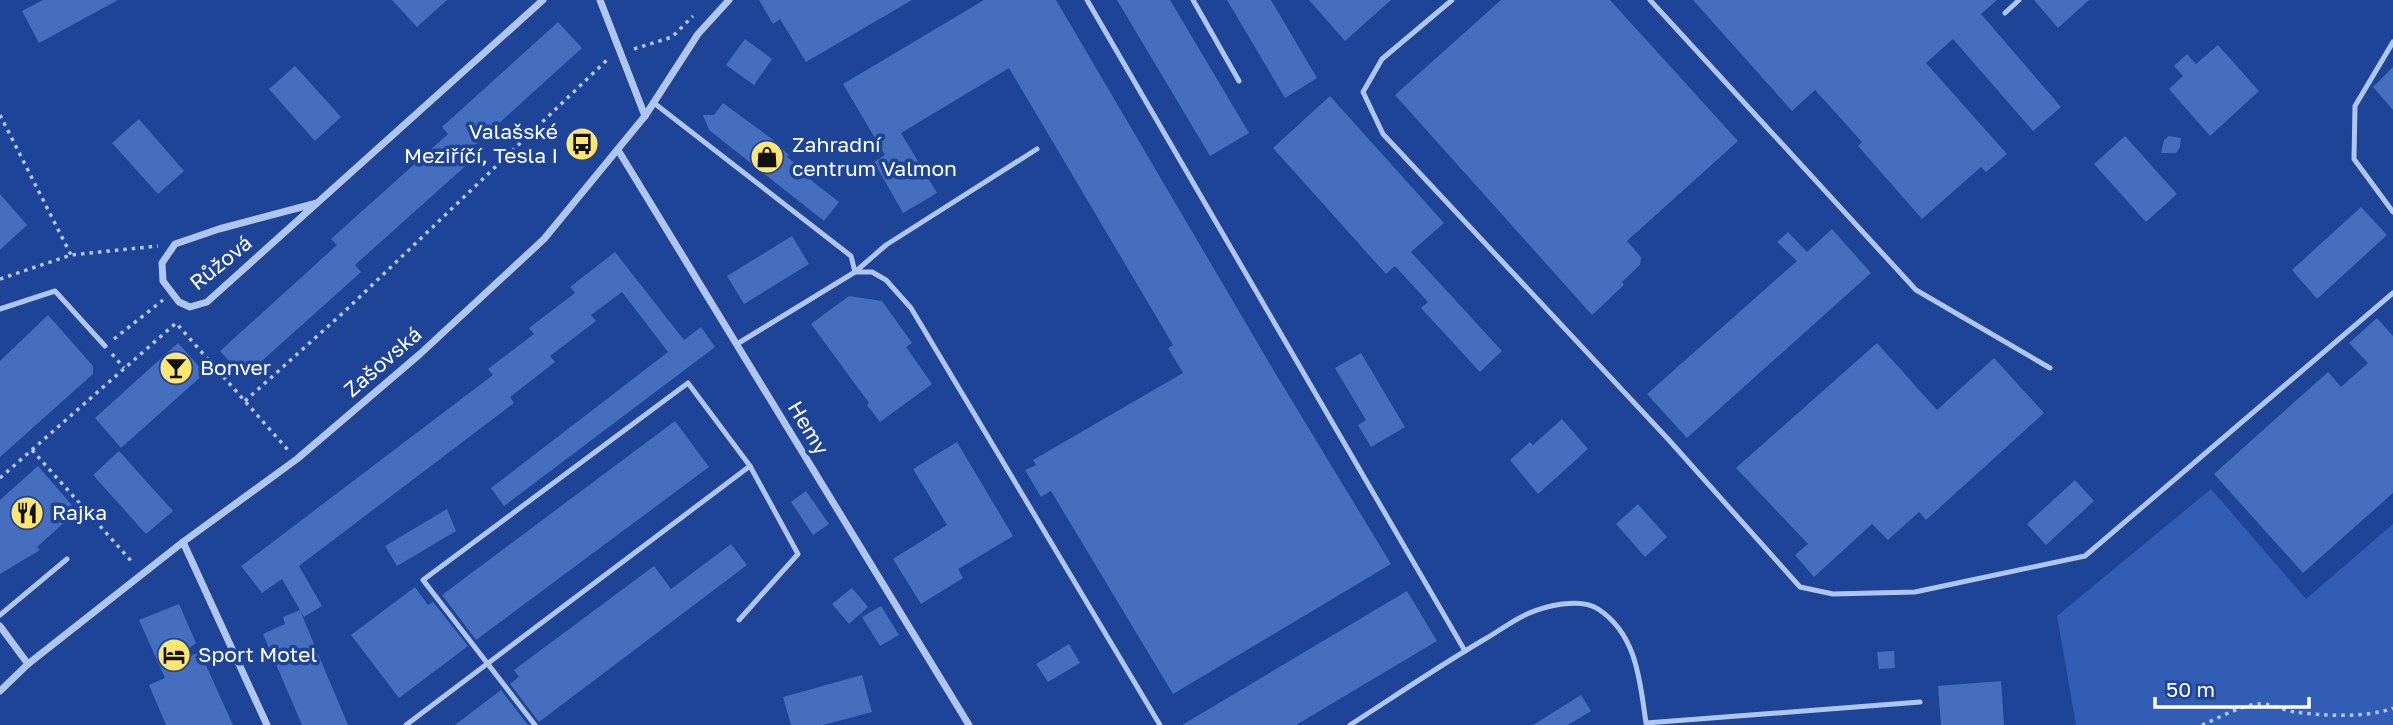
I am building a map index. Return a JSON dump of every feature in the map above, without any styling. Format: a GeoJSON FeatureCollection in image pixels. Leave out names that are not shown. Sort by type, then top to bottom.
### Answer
{"type":"FeatureCollection","features":[{"type":"Feature","properties":{"kind":"street","name":"Růžová"},"geometry":{"type":"LineString","coordinates":[[317,203],[219,229],[175,244],[162,263],[163,281],[179,302],[190,307],[207,302],[543,0]]}},
{"type":"Feature","properties":{"kind":"street"},"geometry":{"type":"LineString","coordinates":[[600,0],[645,116]]}},
{"type":"Feature","properties":{"kind":"street","name":"Zašovská"},"geometry":{"type":"LineString","coordinates":[[0,691],[29,664],[183,542],[297,459],[419,354],[544,239],[645,116],[698,34],[729,0]]}},
{"type":"Feature","properties":{"kind":"street","name":"Hemy"},"geometry":{"type":"LineString","coordinates":[[618,150],[969,725]]}},
{"type":"Feature","properties":{"kind":"street"},"geometry":{"type":"LineString","coordinates":[[183,542],[267,725]]}},
{"type":"Feature","properties":{"kind":"street"},"geometry":{"type":"LineString","coordinates":[[0,626],[29,664]]}},
{"type":"Feature","properties":{"kind":"lane"},"geometry":{"type":"LineString","coordinates":[[1087,0],[1465,651]]}},
{"type":"Feature","properties":{"kind":"lane"},"geometry":{"type":"LineString","coordinates":[[1193,0],[1239,81]]}},
{"type":"Feature","properties":{"kind":"lane"},"geometry":{"type":"LineString","coordinates":[[1452,0],[1382,59],[1363,92],[1383,134],[1658,429],[1800,587],[1833,594],[1915,592],[2085,556],[2393,293]]}},
{"type":"Feature","properties":{"kind":"lane"},"geometry":{"type":"LineString","coordinates":[[1650,0],[1916,290],[2050,368]]}},
{"type":"Feature","properties":{"kind":"lane"},"geometry":{"type":"LineString","coordinates":[[2005,13],[2020,0]]}},
{"type":"Feature","properties":{"kind":"lane"},"geometry":{"type":"LineString","coordinates":[[2393,42],[2355,106],[2354,159],[2393,212]]}},
{"type":"Feature","properties":{"kind":"lane"},"geometry":{"type":"LineString","coordinates":[[654,103],[851,256],[855,272]]}},
{"type":"Feature","properties":{"kind":"lane"},"geometry":{"type":"LineString","coordinates":[[737,344],[855,272],[886,245],[1037,149]]}},
{"type":"Feature","properties":{"kind":"lane"},"geometry":{"type":"LineString","coordinates":[[855,272],[872,272],[886,280],[911,307],[1160,725]]}},
{"type":"Feature","properties":{"kind":"lane"},"geometry":{"type":"LineString","coordinates":[[0,309],[55,291],[105,346]]}},
{"type":"Feature","properties":{"kind":"lane"},"geometry":{"type":"LineString","coordinates":[[535,725],[423,580],[688,383],[750,466],[798,554],[739,620]]}},
{"type":"Feature","properties":{"kind":"lane"},"geometry":{"type":"LineString","coordinates":[[406,725],[750,466]]}},
{"type":"Feature","properties":{"kind":"lane"},"geometry":{"type":"LineString","coordinates":[[0,615],[67,559]]}},
{"type":"Feature","properties":{"kind":"lane"},"geometry":{"type":"LineString","coordinates":[[1350,725],[1527,614],[1567,602],[1597,607],[1614,624],[1633,651],[1640,675],[1646,723],[1920,702]]}},
{"type":"Feature","properties":{"kind":"path"},"geometry":{"type":"LineString","coordinates":[[245,401],[344,312],[609,58],[673,37],[699,9]]}},
{"type":"Feature","properties":{"kind":"path"},"geometry":{"type":"LineString","coordinates":[[0,115],[71,256]]}},
{"type":"Feature","properties":{"kind":"path"},"geometry":{"type":"LineString","coordinates":[[0,279],[71,256],[175,244]]}},
{"type":"Feature","properties":{"kind":"path"},"geometry":{"type":"LineString","coordinates":[[124,368],[105,346],[171,293]]}},
{"type":"Feature","properties":{"kind":"path"},"geometry":{"type":"LineString","coordinates":[[0,478],[176,323],[297,459]]}},
{"type":"Feature","properties":{"kind":"path"},"geometry":{"type":"LineString","coordinates":[[32,450],[133,563]]}},
{"type":"Feature","properties":{"kind":"path"},"geometry":{"type":"LineString","coordinates":[[2202,725],[2248,706],[2262,704],[2295,712],[2339,715],[2393,708]]}},
{"type":"Feature","properties":{"kind":"shaded area"},"geometry":{"type":"Polygon","coordinates":[[[2211,489],[2306,599],[2393,524],[2393,725],[2076,725],[2057,616],[2211,489]]]}},
{"type":"Feature","properties":{"kind":"building"},"geometry":{"type":"Polygon","coordinates":[[[43,0],[118,0],[39,43],[22,11],[43,0]]]}},
{"type":"Feature","properties":{"kind":"building"},"geometry":{"type":"Polygon","coordinates":[[[392,0],[447,0],[417,27],[392,0]]]}},
{"type":"Feature","properties":{"kind":"building"},"geometry":{"type":"Polygon","coordinates":[[[759,0],[912,0],[806,62],[780,19],[773,24],[759,0]]]}},
{"type":"Feature","properties":{"kind":"building"},"geometry":{"type":"Polygon","coordinates":[[[984,0],[1056,0],[1391,564],[1173,694],[1051,491],[1041,497],[1025,470],[1036,465],[1033,460],[1183,373],[1168,348],[1173,345],[1009,68],[901,133],[937,193],[903,213],[874,162],[885,155],[843,84],[984,0]]]}},
{"type":"Feature","properties":{"kind":"building"},"geometry":{"type":"Polygon","coordinates":[[[1117,0],[1170,0],[1249,133],[1210,156],[1117,0]]]}},
{"type":"Feature","properties":{"kind":"building"},"geometry":{"type":"Polygon","coordinates":[[[1227,0],[1271,0],[1317,78],[1285,98],[1227,0]]]}},
{"type":"Feature","properties":{"kind":"building"},"geometry":{"type":"Polygon","coordinates":[[[1309,0],[1391,0],[1345,41],[1309,0]]]}},
{"type":"Feature","properties":{"kind":"building"},"geometry":{"type":"Polygon","coordinates":[[[1501,0],[1610,0],[1738,141],[1627,241],[1641,257],[1640,265],[1622,282],[1624,285],[1592,315],[1395,95],[1501,0]]]}},
{"type":"Feature","properties":{"kind":"building"},"geometry":{"type":"Polygon","coordinates":[[[1693,0],[1997,0],[1981,14],[2061,107],[2033,131],[1953,39],[1926,63],[2007,154],[1986,172],[1981,167],[1922,219],[1858,146],[1862,142],[1815,90],[1792,111],[1693,0]]]}},
{"type":"Feature","properties":{"kind":"building"},"geometry":{"type":"Polygon","coordinates":[[[2034,0],[2089,0],[2058,28],[2034,0]]]}},
{"type":"Feature","properties":{"kind":"building"},"geometry":{"type":"Polygon","coordinates":[[[558,22],[582,48],[465,154],[471,161],[355,265],[361,272],[244,377],[220,351],[337,245],[331,239],[448,134],[442,127],[558,22]]]}},
{"type":"Feature","properties":{"kind":"building"},"geometry":{"type":"Polygon","coordinates":[[[745,39],[772,59],[754,85],[726,65],[745,39]]]}},
{"type":"Feature","properties":{"kind":"building"},"geometry":{"type":"Polygon","coordinates":[[[2218,45],[2259,91],[2210,136],[2169,89],[2183,76],[2174,66],[2187,54],[2196,64],[2218,45]]]}},
{"type":"Feature","properties":{"kind":"building"},"geometry":{"type":"Polygon","coordinates":[[[295,66],[341,117],[315,141],[269,89],[295,66]]]}},
{"type":"Feature","properties":{"kind":"building"},"geometry":{"type":"Polygon","coordinates":[[[2393,67],[2393,110],[2373,87],[2393,67]]]}},
{"type":"Feature","properties":{"kind":"building"},"geometry":{"type":"Polygon","coordinates":[[[1330,96],[1444,223],[1411,252],[1502,351],[1480,372],[1421,308],[1428,302],[1395,266],[1386,274],[1273,148],[1330,96]]]}},
{"type":"Feature","properties":{"kind":"building"},"geometry":{"type":"Polygon","coordinates":[[[723,103],[772,139],[789,155],[787,157],[809,174],[807,177],[839,202],[824,221],[709,130],[703,115],[714,115],[723,103]]]}},
{"type":"Feature","properties":{"kind":"building"},"geometry":{"type":"Polygon","coordinates":[[[139,119],[184,171],[158,194],[112,143],[139,119]]]}},
{"type":"Feature","properties":{"kind":"building"},"geometry":{"type":"Polygon","coordinates":[[[2125,136],[2177,194],[2146,222],[2094,164],[2125,136]]]}},
{"type":"Feature","properties":{"kind":"building"},"geometry":{"type":"Polygon","coordinates":[[[2169,136],[2181,138],[2180,147],[2176,153],[2161,153],[2164,140],[2169,136]]]}},
{"type":"Feature","properties":{"kind":"building"},"geometry":{"type":"Polygon","coordinates":[[[0,194],[27,225],[0,250],[0,194]]]}},
{"type":"Feature","properties":{"kind":"building"},"geometry":{"type":"Polygon","coordinates":[[[2361,207],[2387,235],[2317,299],[2292,270],[2361,207]]]}},
{"type":"Feature","properties":{"kind":"building"},"geometry":{"type":"Polygon","coordinates":[[[1832,229],[1871,273],[1687,438],[1647,394],[1797,261],[1777,242],[1788,232],[1807,252],[1832,229]]]}},
{"type":"Feature","properties":{"kind":"building"},"geometry":{"type":"Polygon","coordinates":[[[792,236],[809,264],[744,304],[727,276],[792,236]]]}},
{"type":"Feature","properties":{"kind":"building"},"geometry":{"type":"Polygon","coordinates":[[[615,252],[684,340],[701,327],[715,347],[504,506],[491,488],[668,352],[622,292],[591,315],[596,321],[550,356],[555,362],[510,397],[514,403],[299,566],[322,606],[304,617],[282,579],[262,593],[241,566],[493,375],[488,369],[534,334],[529,328],[575,293],[570,287],[615,252]]]}},
{"type":"Feature","properties":{"kind":"building"},"geometry":{"type":"Polygon","coordinates":[[[849,296],[882,301],[912,343],[906,347],[932,384],[880,422],[811,324],[849,296]]]}},
{"type":"Feature","properties":{"kind":"building"},"geometry":{"type":"Polygon","coordinates":[[[48,315],[93,366],[93,374],[0,457],[0,361],[48,315]]]}},
{"type":"Feature","properties":{"kind":"building"},"geometry":{"type":"Polygon","coordinates":[[[2377,318],[2393,336],[2393,493],[2303,573],[2214,474],[2328,372],[2341,387],[2368,363],[2349,343],[2377,318]]]}},
{"type":"Feature","properties":{"kind":"building"},"geometry":{"type":"Polygon","coordinates":[[[178,343],[205,373],[121,448],[95,418],[178,343]]]}},
{"type":"Feature","properties":{"kind":"building"},"geometry":{"type":"Polygon","coordinates":[[[1877,343],[1937,410],[1994,358],[2044,413],[1926,520],[1919,512],[1888,540],[1872,524],[1814,577],[1795,555],[1808,544],[1736,468],[1877,343]]]}},
{"type":"Feature","properties":{"kind":"building"},"geometry":{"type":"Polygon","coordinates":[[[1361,353],[1405,427],[1371,447],[1358,425],[1366,420],[1335,368],[1361,353]]]}},
{"type":"Feature","properties":{"kind":"building"},"geometry":{"type":"Polygon","coordinates":[[[1562,419],[1588,449],[1538,494],[1510,460],[1530,442],[1533,445],[1562,419]]]}},
{"type":"Feature","properties":{"kind":"building"},"geometry":{"type":"Polygon","coordinates":[[[675,421],[709,467],[476,640],[442,595],[675,421]]]}},
{"type":"Feature","properties":{"kind":"building"},"geometry":{"type":"Polygon","coordinates":[[[957,442],[1013,536],[958,569],[963,578],[921,604],[893,559],[947,525],[913,469],[957,442]]]}},
{"type":"Feature","properties":{"kind":"building"},"geometry":{"type":"Polygon","coordinates":[[[119,451],[173,511],[146,534],[93,475],[119,451]]]}},
{"type":"Feature","properties":{"kind":"building"},"geometry":{"type":"Polygon","coordinates":[[[38,466],[77,511],[37,547],[40,550],[0,574],[0,500],[38,466]]]}},
{"type":"Feature","properties":{"kind":"building"},"geometry":{"type":"Polygon","coordinates":[[[2075,480],[2094,501],[2046,545],[2027,524],[2075,480]]]}},
{"type":"Feature","properties":{"kind":"building"},"geometry":{"type":"Polygon","coordinates":[[[806,491],[829,524],[813,535],[791,502],[806,491]]]}},
{"type":"Feature","properties":{"kind":"building"},"geometry":{"type":"Polygon","coordinates":[[[1638,504],[1667,537],[1645,557],[1616,524],[1638,504]]]}},
{"type":"Feature","properties":{"kind":"building"},"geometry":{"type":"Polygon","coordinates":[[[447,509],[456,531],[397,566],[385,546],[447,509]]]}},
{"type":"Feature","properties":{"kind":"building"},"geometry":{"type":"Polygon","coordinates":[[[731,544],[747,565],[539,722],[510,684],[519,677],[514,670],[654,566],[671,589],[731,544]]]}},
{"type":"Feature","properties":{"kind":"building"},"geometry":{"type":"Polygon","coordinates":[[[415,587],[428,605],[433,602],[468,646],[399,698],[351,635],[415,587]]]}},
{"type":"Feature","properties":{"kind":"building"},"geometry":{"type":"Polygon","coordinates":[[[852,588],[868,607],[849,624],[832,604],[852,588]]]}},
{"type":"Feature","properties":{"kind":"building"},"geometry":{"type":"Polygon","coordinates":[[[1407,591],[1437,641],[1296,725],[1182,725],[1407,591]]]}},
{"type":"Feature","properties":{"kind":"building"},"geometry":{"type":"Polygon","coordinates":[[[179,604],[196,643],[179,656],[181,660],[200,652],[233,725],[166,725],[149,685],[165,678],[139,620],[179,604]]]}},
{"type":"Feature","properties":{"kind":"building"},"geometry":{"type":"Polygon","coordinates":[[[881,606],[899,635],[880,646],[862,617],[881,606]]]}},
{"type":"Feature","properties":{"kind":"building"},"geometry":{"type":"Polygon","coordinates":[[[300,610],[348,725],[302,725],[263,634],[285,624],[283,617],[300,610]]]}},
{"type":"Feature","properties":{"kind":"building"},"geometry":{"type":"Polygon","coordinates":[[[1069,644],[1080,663],[1048,682],[1036,664],[1069,644]]]}},
{"type":"Feature","properties":{"kind":"building"},"geometry":{"type":"Polygon","coordinates":[[[1894,651],[1895,668],[1879,669],[1877,652],[1894,651]]]}},
{"type":"Feature","properties":{"kind":"building"},"geometry":{"type":"Polygon","coordinates":[[[862,675],[872,712],[823,725],[791,725],[783,697],[862,675]]]}},
{"type":"Feature","properties":{"kind":"building"},"geometry":{"type":"Polygon","coordinates":[[[2001,681],[2004,725],[1941,725],[1938,686],[2001,681]]]}},
{"type":"Feature","properties":{"kind":"building"},"geometry":{"type":"Polygon","coordinates":[[[501,690],[528,725],[455,725],[501,690]]]}},
{"type":"Feature","properties":{"kind":"building"},"geometry":{"type":"Polygon","coordinates":[[[1581,695],[1591,711],[1568,725],[1533,725],[1581,695]]]}},
{"type":"Feature","properties":{"kind":"place","name":"Valašské Meziříčí, Tesla I"},"geometry":{"type":"Point","coordinates":[582,144]}},
{"type":"Feature","properties":{"kind":"place","name":"Zahradní centrum Valmon"},"geometry":{"type":"Point","coordinates":[767,157]}},
{"type":"Feature","properties":{"kind":"place","name":"Bonver"},"geometry":{"type":"Point","coordinates":[176,368]}},
{"type":"Feature","properties":{"kind":"place","name":"Rajka"},"geometry":{"type":"Point","coordinates":[27,513]}},
{"type":"Feature","properties":{"kind":"place","name":"Sport Motel"},"geometry":{"type":"Point","coordinates":[174,655]}}]}
